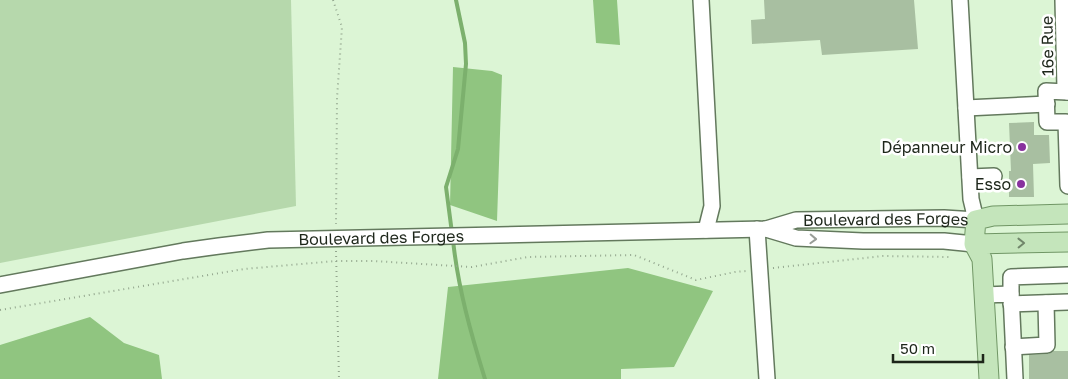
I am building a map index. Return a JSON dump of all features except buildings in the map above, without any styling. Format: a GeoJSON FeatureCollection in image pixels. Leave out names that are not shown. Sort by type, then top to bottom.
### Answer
{"type":"FeatureCollection","features":[{"type":"Feature","properties":{"kind":"main road","name":"Boulevard des Forges"},"geometry":{"type":"LineString","coordinates":[[976,220],[993,216],[1068,214]]}},
{"type":"Feature","properties":{"kind":"main road"},"geometry":{"type":"LineString","coordinates":[[976,220],[974,244],[982,259],[989,379]]}},
{"type":"Feature","properties":{"kind":"main road","name":"Boulevard des Forges"},"geometry":{"type":"LineString","coordinates":[[974,244],[1068,242]]}},
{"type":"Feature","properties":{"kind":"street"},"geometry":{"type":"LineString","coordinates":[[701,0],[712,206],[706,230]]}},
{"type":"Feature","properties":{"kind":"street"},"geometry":{"type":"LineString","coordinates":[[960,0],[971,199],[976,220]]}},
{"type":"Feature","properties":{"kind":"street","name":"16e Rue"},"geometry":{"type":"LineString","coordinates":[[1063,0],[1065,89],[1068,92]]}},
{"type":"Feature","properties":{"kind":"street"},"geometry":{"type":"LineString","coordinates":[[1068,92],[1046,91],[1047,122],[1066,122],[1068,186]]}},
{"type":"Feature","properties":{"kind":"street"},"geometry":{"type":"LineString","coordinates":[[966,108],[1047,104]]}},
{"type":"Feature","properties":{"kind":"street"},"geometry":{"type":"LineString","coordinates":[[970,177],[994,176]]}},
{"type":"Feature","properties":{"kind":"street","name":"Boulevard des Forges"},"geometry":{"type":"LineString","coordinates":[[0,285],[184,251],[268,240],[762,229],[796,220],[944,218],[976,220]]}},
{"type":"Feature","properties":{"kind":"street","name":"Boulevard des Forges"},"geometry":{"type":"LineString","coordinates":[[762,229],[796,238],[863,241],[944,241],[974,244]]}},
{"type":"Feature","properties":{"kind":"street"},"geometry":{"type":"LineString","coordinates":[[762,229],[760,269],[767,379]]}},
{"type":"Feature","properties":{"kind":"street"},"geometry":{"type":"LineString","coordinates":[[1015,379],[1011,277],[1068,275]]}},
{"type":"Feature","properties":{"kind":"street"},"geometry":{"type":"LineString","coordinates":[[984,296],[1046,303],[1068,302]]}},
{"type":"Feature","properties":{"kind":"street"},"geometry":{"type":"LineString","coordinates":[[1013,347],[1047,345],[1046,303]]}},
{"type":"Feature","properties":{"kind":"path"},"geometry":{"type":"LineString","coordinates":[[333,0],[342,27],[337,98],[335,239],[339,379]]}},
{"type":"Feature","properties":{"kind":"path"},"geometry":{"type":"LineString","coordinates":[[0,310],[244,269],[336,261],[373,261],[472,268],[528,258],[634,255],[696,280],[735,272],[883,256],[950,257],[974,244]]}},
{"type":"Feature","properties":{"kind":"green space"},"geometry":{"type":"Polygon","coordinates":[[[0,0],[291,0],[296,206],[0,263],[0,0]]]}},
{"type":"Feature","properties":{"kind":"green space"},"geometry":{"type":"Polygon","coordinates":[[[593,0],[617,0],[620,45],[596,43],[593,0]]]}},
{"type":"Feature","properties":{"kind":"green space"},"geometry":{"type":"Polygon","coordinates":[[[453,67],[492,71],[502,75],[497,221],[450,205],[453,67]]]}},
{"type":"Feature","properties":{"kind":"green space"},"geometry":{"type":"Polygon","coordinates":[[[628,268],[713,291],[674,367],[621,369],[621,379],[438,379],[448,287],[628,268]]]}},
{"type":"Feature","properties":{"kind":"green space"},"geometry":{"type":"Polygon","coordinates":[[[90,317],[124,343],[159,355],[162,379],[0,379],[0,345],[90,317]]]}},
{"type":"Feature","properties":{"kind":"waterway"},"geometry":{"type":"LineString","coordinates":[[452,233],[446,187],[458,149],[466,64],[465,43],[456,0]]}},
{"type":"Feature","properties":{"kind":"waterway"},"geometry":{"type":"LineString","coordinates":[[453,240],[458,276],[466,311],[485,379]]}},
{"type":"Feature","properties":{"kind":"place","name":"Dépanneur Micro"},"geometry":{"type":"Point","coordinates":[1022,147]}},
{"type":"Feature","properties":{"kind":"place","name":"Esso"},"geometry":{"type":"Point","coordinates":[1021,184]}}]}
